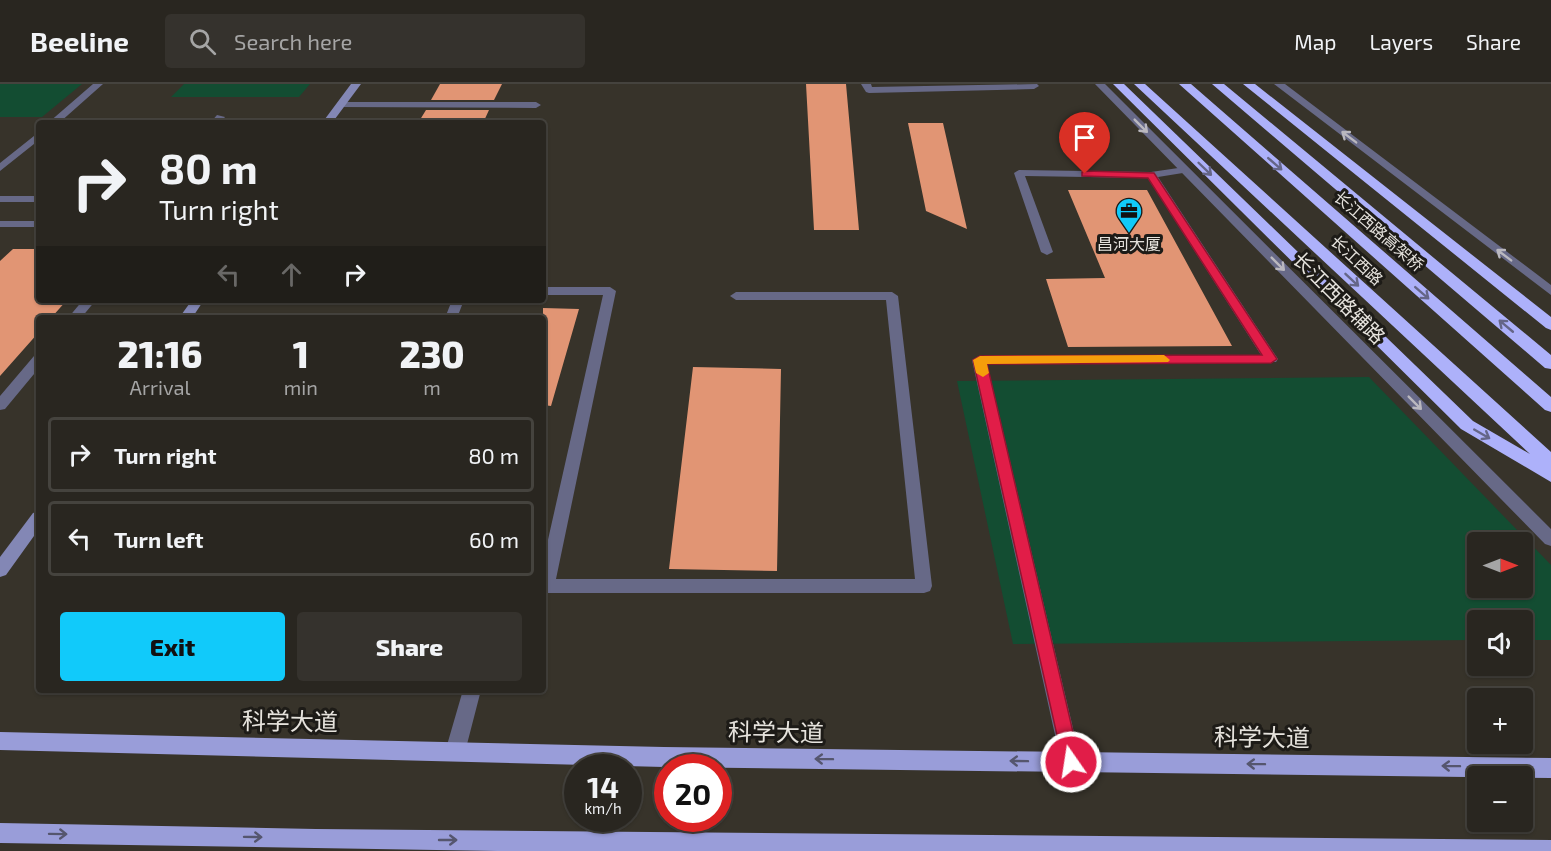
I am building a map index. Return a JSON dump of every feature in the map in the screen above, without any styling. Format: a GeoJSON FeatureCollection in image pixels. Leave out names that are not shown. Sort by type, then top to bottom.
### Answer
{"type":"FeatureCollection","features":[{"type":"Feature","properties":{"kind":"highway"},"geometry":{"type":"LineString","coordinates":[[1118,84],[1467,425],[1551,475]]}},
{"type":"Feature","properties":{"kind":"highway","name":"长江西路"},"geometry":{"type":"LineString","coordinates":[[1139,84],[1551,463]]}},
{"type":"Feature","properties":{"kind":"highway","name":"长江西路高架桥"},"geometry":{"type":"LineString","coordinates":[[1184,84],[1551,406]]}},
{"type":"Feature","properties":{"kind":"highway","name":"长江西路高架桥"},"geometry":{"type":"LineString","coordinates":[[1217,84],[1551,364]]}},
{"type":"Feature","properties":{"kind":"highway"},"geometry":{"type":"LineString","coordinates":[[1248,84],[1551,324]]}},
{"type":"Feature","properties":{"kind":"highway"},"geometry":{"type":"LineString","coordinates":[[1262,84],[1551,309]]}},
{"type":"Feature","properties":{"kind":"main road","name":"科学大道"},"geometry":{"type":"LineString","coordinates":[[0,741],[455,752],[1551,768]]}},
{"type":"Feature","properties":{"kind":"main road"},"geometry":{"type":"LineString","coordinates":[[0,833],[511,845],[1551,850]]}},
{"type":"Feature","properties":{"kind":"street"},"geometry":{"type":"LineString","coordinates":[[56,120],[98,84]]}},
{"type":"Feature","properties":{"kind":"street"},"geometry":{"type":"LineString","coordinates":[[329,120],[356,84]]}},
{"type":"Feature","properties":{"kind":"street"},"geometry":{"type":"LineString","coordinates":[[866,84],[869,90],[1034,86],[1032,84]]}},
{"type":"Feature","properties":{"kind":"street","name":"长江西路辅路"},"geometry":{"type":"LineString","coordinates":[[1100,84],[1551,539]]}},
{"type":"Feature","properties":{"kind":"street"},"geometry":{"type":"LineString","coordinates":[[1279,84],[1551,291]]}},
{"type":"Feature","properties":{"kind":"street"},"geometry":{"type":"LineString","coordinates":[[341,105],[536,105]]}},
{"type":"Feature","properties":{"kind":"street"},"geometry":{"type":"LineString","coordinates":[[0,168],[36,138]]}},
{"type":"Feature","properties":{"kind":"street"},"geometry":{"type":"LineString","coordinates":[[1047,252],[1019,173],[1151,175],[1185,170]]}},
{"type":"Feature","properties":{"kind":"street"},"geometry":{"type":"LineString","coordinates":[[1071,762],[980,360],[1271,359],[1151,175]]}},
{"type":"Feature","properties":{"kind":"street"},"geometry":{"type":"LineString","coordinates":[[0,199],[36,199]]}},
{"type":"Feature","properties":{"kind":"street"},"geometry":{"type":"LineString","coordinates":[[0,225],[36,225]]}},
{"type":"Feature","properties":{"kind":"street"},"geometry":{"type":"LineString","coordinates":[[546,291],[610,291],[546,581]]}},
{"type":"Feature","properties":{"kind":"street"},"geometry":{"type":"LineString","coordinates":[[546,586],[924,585],[892,296],[736,296]]}},
{"type":"Feature","properties":{"kind":"street"},"geometry":{"type":"LineString","coordinates":[[77,315],[87,303]]}},
{"type":"Feature","properties":{"kind":"street"},"geometry":{"type":"LineString","coordinates":[[0,405],[36,363]]}},
{"type":"Feature","properties":{"kind":"street"},"geometry":{"type":"LineString","coordinates":[[0,570],[36,521]]}},
{"type":"Feature","properties":{"kind":"street"},"geometry":{"type":"LineString","coordinates":[[455,752],[471,693]]}},
{"type":"Feature","properties":{"kind":"green space"},"geometry":{"type":"Polygon","coordinates":[[[0,84],[82,84],[42,117],[0,117],[0,84]]]}},
{"type":"Feature","properties":{"kind":"green space"},"geometry":{"type":"Polygon","coordinates":[[[184,84],[310,84],[299,97],[171,97],[184,84]]]}},
{"type":"Feature","properties":{"kind":"green space"},"geometry":{"type":"Polygon","coordinates":[[[1369,377],[1519,532],[1467,532],[1467,598],[1533,598],[1533,546],[1551,565],[1551,640],[1533,640],[1533,610],[1467,610],[1467,640],[1013,644],[957,381],[1369,377]]]}},
{"type":"Feature","properties":{"kind":"building"},"geometry":{"type":"Polygon","coordinates":[[[440,84],[502,84],[494,100],[431,100],[440,84]]]}},
{"type":"Feature","properties":{"kind":"building"},"geometry":{"type":"Polygon","coordinates":[[[806,84],[846,84],[859,230],[814,230],[806,84]]]}},
{"type":"Feature","properties":{"kind":"building"},"geometry":{"type":"Polygon","coordinates":[[[426,110],[489,110],[484,120],[420,120],[426,110]]]}},
{"type":"Feature","properties":{"kind":"building"},"geometry":{"type":"Polygon","coordinates":[[[908,123],[943,123],[967,229],[926,211],[908,123]]]}},
{"type":"Feature","properties":{"kind":"building","name":"昌河大厦"},"geometry":{"type":"Polygon","coordinates":[[[1068,190],[1147,190],[1232,346],[1068,347],[1046,279],[1105,278],[1068,190]]]}},
{"type":"Feature","properties":{"kind":"building"},"geometry":{"type":"Polygon","coordinates":[[[13,249],[36,249],[36,303],[64,303],[54,315],[36,315],[36,335],[0,376],[0,261],[13,249]]]}},
{"type":"Feature","properties":{"kind":"building"},"geometry":{"type":"Polygon","coordinates":[[[543,308],[579,309],[551,406],[546,405],[546,315],[543,315],[543,308]]]}},
{"type":"Feature","properties":{"kind":"building"},"geometry":{"type":"Polygon","coordinates":[[[693,367],[781,369],[777,571],[669,569],[693,367]]]}},
{"type":"Feature","properties":{"kind":"slow traffic"},"geometry":{"type":"LineString","coordinates":[[983,373],[980,360],[1164,360]]}},
{"type":"Feature","properties":{"kind":"place","name":"昌河大厦"},"geometry":{"type":"Point","coordinates":[1129,234]}},
{"type":"Feature","properties":{"kind":"route"},"geometry":{"type":"LineString","coordinates":[[1071,762],[980,360],[1271,359],[1151,175],[1085,174]]}}]}
